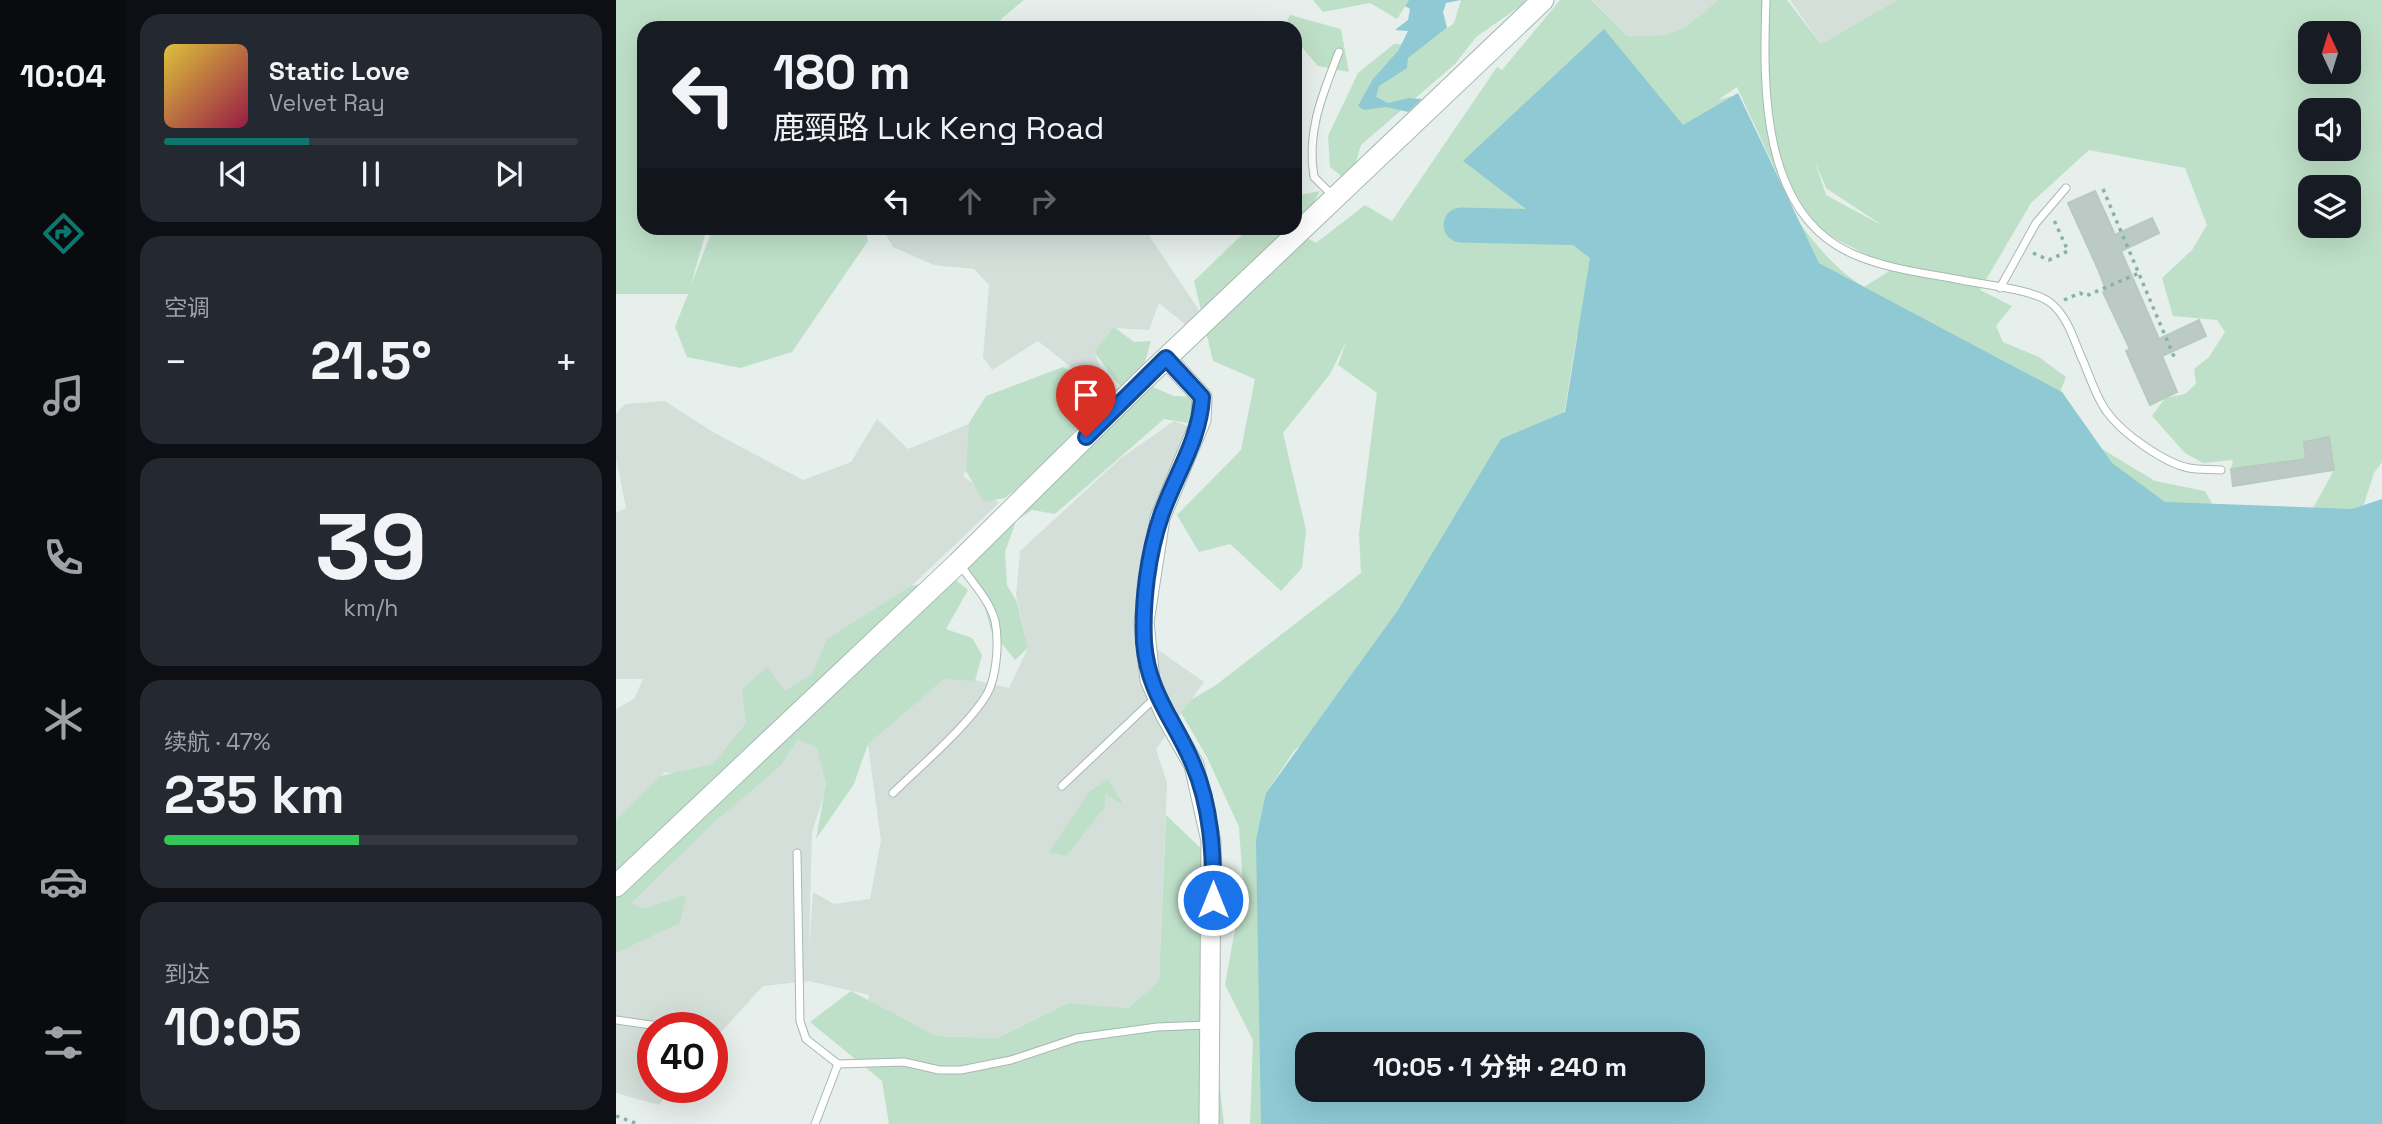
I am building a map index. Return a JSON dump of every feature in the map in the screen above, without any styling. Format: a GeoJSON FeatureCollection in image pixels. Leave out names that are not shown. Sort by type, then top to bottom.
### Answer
{"type":"FeatureCollection","features":[{"type":"Feature","properties":{"kind":"main road"},"geometry":{"type":"LineString","coordinates":[[1302,229],[1543,0]]}},
{"type":"Feature","properties":{"kind":"main road"},"geometry":{"type":"LineString","coordinates":[[616,886],[958,563],[1166,358],[1296,235]]}},
{"type":"Feature","properties":{"kind":"street"},"geometry":{"type":"LineString","coordinates":[[1166,358],[1202,397],[1201,420],[1160,518],[1146,592],[1145,653],[1156,697],[1194,765],[1210,828],[1213,874],[1209,1124]]}},
{"type":"Feature","properties":{"kind":"lane"},"geometry":{"type":"LineString","coordinates":[[1766,0],[1766,84],[1774,148],[1787,190],[1806,217],[1825,237],[1852,253],[1889,266],[2000,288],[2051,303],[2063,316],[2106,410],[2120,427],[2171,461],[2188,468],[2221,470]]}},
{"type":"Feature","properties":{"kind":"lane"},"geometry":{"type":"LineString","coordinates":[[1335,198],[1314,177],[1311,162],[1316,111],[1339,52]]}},
{"type":"Feature","properties":{"kind":"lane"},"geometry":{"type":"LineString","coordinates":[[2000,288],[2036,223],[2066,188]]}},
{"type":"Feature","properties":{"kind":"lane"},"geometry":{"type":"LineString","coordinates":[[893,793],[972,713],[990,687],[996,654],[995,620],[984,598],[958,563]]}},
{"type":"Feature","properties":{"kind":"lane"},"geometry":{"type":"LineString","coordinates":[[1062,786],[1156,697]]}},
{"type":"Feature","properties":{"kind":"lane"},"geometry":{"type":"LineString","coordinates":[[797,853],[800,1021],[806,1039],[838,1064],[904,1062],[939,1070],[961,1070],[1011,1060],[1077,1038],[1157,1027],[1211,1025]]}},
{"type":"Feature","properties":{"kind":"lane"},"geometry":{"type":"LineString","coordinates":[[616,1020],[637,1023]]}},
{"type":"Feature","properties":{"kind":"lane"},"geometry":{"type":"LineString","coordinates":[[815,1124],[838,1064]]}},
{"type":"Feature","properties":{"kind":"path"},"geometry":{"type":"LineString","coordinates":[[2104,189],[2175,359]]}},
{"type":"Feature","properties":{"kind":"path"},"geometry":{"type":"LineString","coordinates":[[2022,248],[2049,260],[2068,251],[2054,219]]}},
{"type":"Feature","properties":{"kind":"path"},"geometry":{"type":"LineString","coordinates":[[2080,293],[2086,296],[2139,273]]}},
{"type":"Feature","properties":{"kind":"path"},"geometry":{"type":"LineString","coordinates":[[616,1115],[638,1124]]}},
{"type":"Feature","properties":{"kind":"shaded area"},"geometry":{"type":"Polygon","coordinates":[[[1593,0],[1718,0],[1650,61],[1593,0]]]}},
{"type":"Feature","properties":{"kind":"shaded area"},"geometry":{"type":"Polygon","coordinates":[[[1790,0],[1897,0],[1821,44],[1790,0]]]}},
{"type":"Feature","properties":{"kind":"shaded area"},"geometry":{"type":"Polygon","coordinates":[[[886,235],[1149,235],[1199,310],[1187,326],[1159,303],[1149,330],[1114,328],[1094,352],[1111,392],[1099,404],[1071,367],[1038,341],[992,370],[983,357],[989,285],[974,269],[934,265],[893,247],[886,235]]]}},
{"type":"Feature","properties":{"kind":"shaded area"},"geometry":{"type":"Polygon","coordinates":[[[665,401],[713,432],[803,480],[851,462],[877,419],[908,449],[1003,410],[963,476],[999,503],[707,780],[665,772],[616,820],[616,709],[634,699],[643,679],[616,679],[616,513],[626,508],[616,459],[616,414],[625,404],[665,401]]]}},
{"type":"Feature","properties":{"kind":"shaded area"},"geometry":{"type":"Polygon","coordinates":[[[1174,421],[1197,430],[1155,537],[1147,642],[1204,682],[1156,749],[1167,783],[1159,981],[1128,1008],[1067,1003],[997,1038],[936,1036],[859,1044],[869,995],[809,981],[763,986],[728,1024],[728,1012],[637,1012],[637,1099],[616,1093],[616,919],[819,720],[826,789],[812,832],[809,948],[813,892],[834,904],[870,899],[881,840],[867,738],[894,709],[952,675],[1009,688],[1028,648],[1016,595],[1020,551],[1121,458],[1174,421]]]}},
{"type":"Feature","properties":{"kind":"green space"},"geometry":{"type":"Polygon","coordinates":[[[616,0],[1024,0],[1000,21],[637,21],[637,235],[705,235],[691,285],[710,235],[867,235],[868,241],[792,352],[740,368],[687,357],[675,327],[688,294],[616,294],[616,0]]]}},
{"type":"Feature","properties":{"kind":"green space"},"geometry":{"type":"Polygon","coordinates":[[[1313,0],[1409,0],[1397,19],[1370,3],[1323,12],[1313,0]]]}},
{"type":"Feature","properties":{"kind":"green space"},"geometry":{"type":"Polygon","coordinates":[[[1461,0],[1529,0],[1476,37],[1455,64],[1361,145],[1350,183],[1330,167],[1328,136],[1358,73],[1394,44],[1424,46],[1454,23],[1461,0]]]}},
{"type":"Feature","properties":{"kind":"green space"},"geometry":{"type":"Polygon","coordinates":[[[1560,0],[1592,0],[1627,36],[1657,36],[1687,26],[1718,0],[1787,0],[1821,44],[1897,0],[2382,0],[2382,462],[2374,473],[2361,513],[2326,521],[2313,508],[2334,470],[2322,448],[2290,470],[2271,467],[2231,469],[2233,460],[2203,463],[2185,453],[2152,416],[2165,398],[2185,394],[2196,384],[2194,369],[2209,357],[2225,332],[2217,320],[2173,316],[2162,278],[2192,250],[2207,225],[2185,168],[2089,150],[2031,203],[1980,290],[2012,306],[1996,326],[2003,342],[2039,357],[2066,377],[2060,392],[2102,449],[2155,481],[2205,491],[2217,512],[2210,523],[1640,259],[1577,335],[1562,426],[1338,712],[1294,751],[1266,793],[1295,1124],[1250,1124],[1253,1040],[1225,985],[1243,885],[1239,827],[1207,757],[1181,713],[1191,700],[1216,685],[1361,573],[1359,534],[1377,393],[1338,365],[1346,342],[1330,374],[1283,433],[1306,530],[1302,568],[1281,591],[1230,544],[1199,552],[1177,515],[1241,450],[1255,379],[1213,361],[1194,281],[1242,235],[1302,235],[1316,243],[1365,205],[1392,221],[1497,67],[1502,70],[1560,0]],[[1737,87],[1718,100],[1732,96],[1769,175],[1803,228],[1822,251],[1864,287],[1894,268],[1821,232],[1778,176],[1737,87]],[[1815,162],[1826,195],[1883,226],[1826,188],[1815,162]]]}},
{"type":"Feature","properties":{"kind":"green space"},"geometry":{"type":"Polygon","coordinates":[[[1290,15],[1341,29],[1349,72],[1318,66],[1302,47],[1302,21],[1287,21],[1290,15]]]}},
{"type":"Feature","properties":{"kind":"green space"},"geometry":{"type":"Polygon","coordinates":[[[1320,191],[1302,225],[1302,195],[1320,191]]]}},
{"type":"Feature","properties":{"kind":"green space"},"geometry":{"type":"Polygon","coordinates":[[[1114,327],[1134,342],[1151,341],[1142,372],[1122,389],[1094,352],[1114,327]]]}},
{"type":"Feature","properties":{"kind":"green space"},"geometry":{"type":"Polygon","coordinates":[[[1063,367],[1095,391],[1101,407],[1076,428],[1054,459],[1005,498],[984,502],[966,471],[969,423],[986,396],[1063,367]]]}},
{"type":"Feature","properties":{"kind":"green space"},"geometry":{"type":"Polygon","coordinates":[[[1150,386],[1174,396],[1202,397],[1193,424],[1164,419],[1055,514],[1032,510],[1016,521],[1005,552],[1007,585],[1017,602],[1028,648],[1015,660],[991,630],[981,594],[965,565],[1150,386]]]}},
{"type":"Feature","properties":{"kind":"green space"},"geometry":{"type":"Polygon","coordinates":[[[940,580],[956,580],[968,590],[946,629],[972,638],[982,655],[975,681],[944,679],[868,744],[854,784],[816,839],[826,784],[817,747],[798,740],[780,766],[718,819],[632,903],[643,909],[686,895],[680,923],[616,953],[616,820],[660,776],[713,764],[746,723],[742,689],[767,667],[785,691],[812,674],[827,639],[911,586],[940,580]]]}},
{"type":"Feature","properties":{"kind":"green space"},"geometry":{"type":"Polygon","coordinates":[[[1108,779],[1124,806],[1105,793],[1105,807],[1066,856],[1049,852],[1089,792],[1108,779]]]}},
{"type":"Feature","properties":{"kind":"green space"},"geometry":{"type":"Polygon","coordinates":[[[1166,815],[1210,857],[1213,1028],[1224,1124],[889,1124],[882,1081],[810,1022],[851,991],[936,1036],[997,1038],[1068,1003],[1128,1008],[1159,981],[1166,815]]]}},
{"type":"Feature","properties":{"kind":"water"},"geometry":{"type":"Polygon","coordinates":[[[1409,0],[1461,0],[1446,3],[1443,12],[1447,28],[1408,58],[1407,68],[1379,86],[1376,97],[1388,103],[1409,98],[1422,99],[1408,112],[1386,107],[1364,110],[1358,106],[1373,79],[1398,51],[1408,31],[1395,30],[1408,20],[1410,9],[1405,6],[1409,0]]]}},
{"type":"Feature","properties":{"kind":"water"},"geometry":{"type":"Polygon","coordinates":[[[1604,29],[1683,125],[1738,93],[1819,263],[2062,392],[2112,463],[2165,502],[2352,509],[2382,499],[2382,1124],[1261,1124],[1256,840],[1266,793],[1398,610],[1501,439],[1565,412],[1590,258],[1463,161],[1604,29]]]}},
{"type":"Feature","properties":{"kind":"building"},"geometry":{"type":"Polygon","coordinates":[[[2095,191],[2115,235],[2152,218],[2159,233],[2121,251],[2159,339],[2199,320],[2206,336],[2162,356],[2177,392],[2150,405],[2126,351],[2130,349],[2103,292],[2106,290],[2098,269],[2068,203],[2095,191]]]}},
{"type":"Feature","properties":{"kind":"building"},"geometry":{"type":"Polygon","coordinates":[[[2329,437],[2334,470],[2233,486],[2231,469],[2306,459],[2304,442],[2329,437]]]}},
{"type":"Feature","properties":{"kind":"waterway"},"geometry":{"type":"LineString","coordinates":[[1461,225],[1597,228]]}},
{"type":"Feature","properties":{"kind":"route"},"geometry":{"type":"LineString","coordinates":[[1086,437],[1166,358],[1202,397],[1201,420],[1160,518],[1146,592],[1144,643],[1146,663],[1156,697],[1194,765],[1203,795],[1210,828],[1213,900]]}}]}
